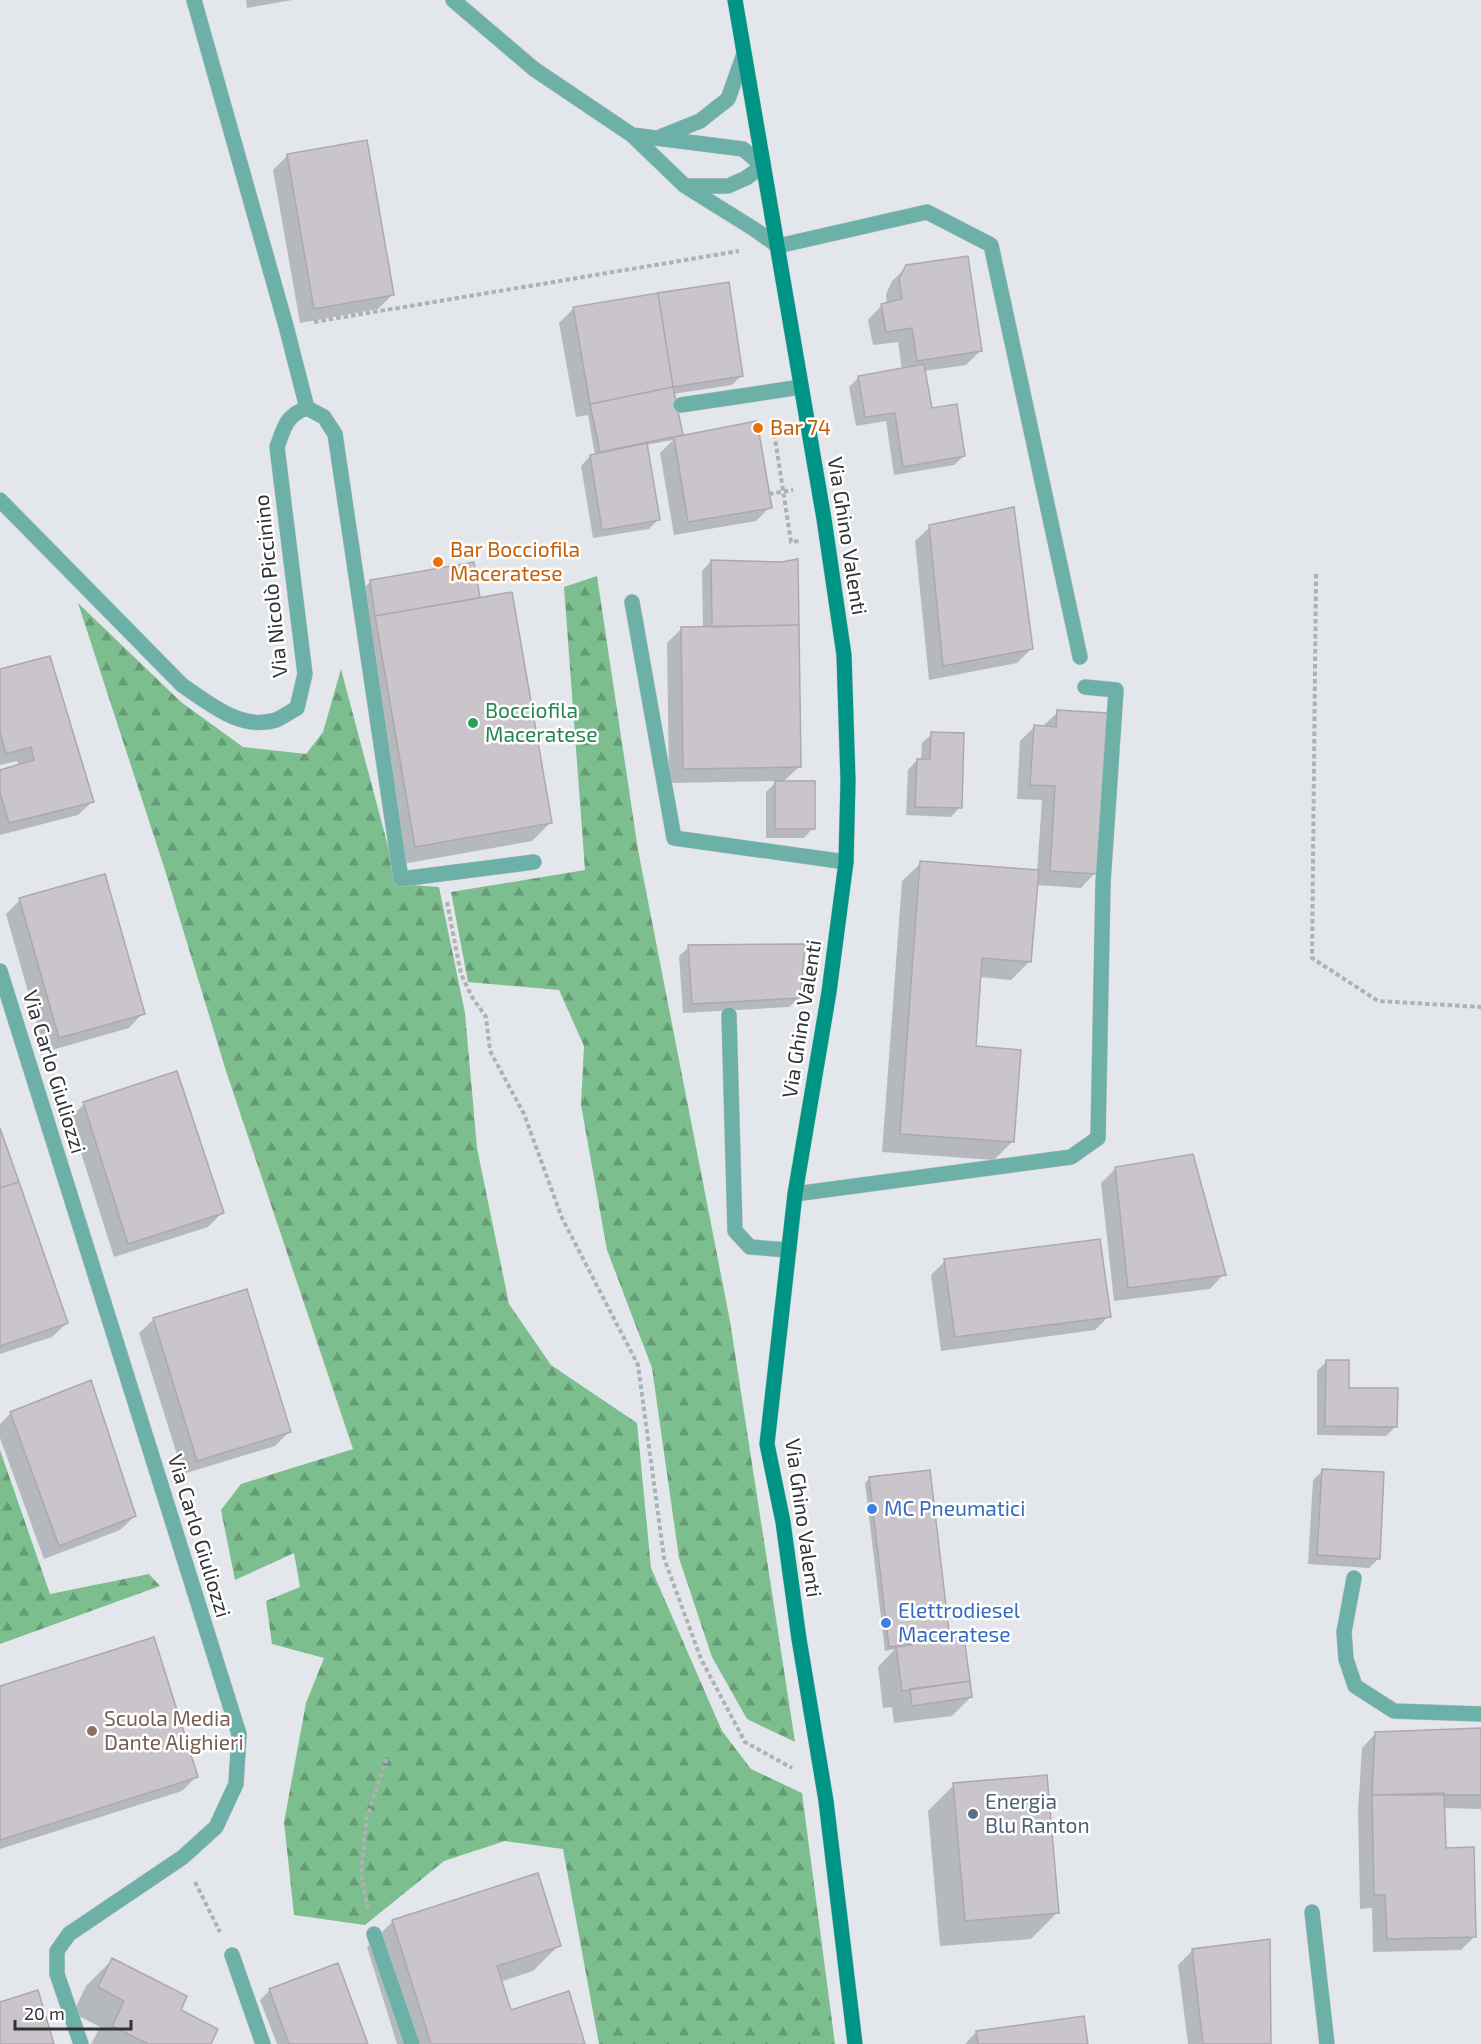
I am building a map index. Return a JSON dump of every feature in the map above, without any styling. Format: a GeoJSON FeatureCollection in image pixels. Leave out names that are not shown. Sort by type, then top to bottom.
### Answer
{"type":"FeatureCollection","features":[{"type":"Feature","properties":{"kind":"main road","name":"Via Ghino Valenti"},"geometry":{"type":"LineString","coordinates":[[735,0],[827,536],[846,675],[848,781],[846,862],[829,992],[795,1194],[767,1444],[783,1522],[799,1640],[820,1766],[855,2044]]}},
{"type":"Feature","properties":{"kind":"street"},"geometry":{"type":"LineString","coordinates":[[194,0],[307,408],[324,417],[334,434],[401,879],[534,862]]}},
{"type":"Feature","properties":{"kind":"street"},"geometry":{"type":"LineString","coordinates":[[453,0],[534,69],[632,135],[685,186],[777,246],[927,212],[991,245],[1080,657]]}},
{"type":"Feature","properties":{"kind":"street"},"geometry":{"type":"LineString","coordinates":[[660,137],[700,121],[728,99],[744,54]]}},
{"type":"Feature","properties":{"kind":"street"},"geometry":{"type":"LineString","coordinates":[[632,135],[742,149],[763,166],[746,178],[728,186],[685,186]]}},
{"type":"Feature","properties":{"kind":"street"},"geometry":{"type":"LineString","coordinates":[[681,405],[801,387]]}},
{"type":"Feature","properties":{"kind":"street","name":"Via Nicolò Piccinino"},"geometry":{"type":"LineString","coordinates":[[0,500],[182,685],[214,707],[245,723],[276,720],[297,708],[305,674],[277,447],[285,424],[296,411],[307,408]]}},
{"type":"Feature","properties":{"kind":"street"},"geometry":{"type":"LineString","coordinates":[[632,602],[674,838],[846,862]]}},
{"type":"Feature","properties":{"kind":"street"},"geometry":{"type":"LineString","coordinates":[[795,1194],[1071,1157],[1098,1138],[1104,883],[1116,690],[1085,687]]}},
{"type":"Feature","properties":{"kind":"street","name":"Via Carlo Giuliozzi"},"geometry":{"type":"LineString","coordinates":[[0,971],[240,1734],[236,1784],[216,1827],[183,1857],[69,1934],[57,1951],[57,1974],[81,2044]]}},
{"type":"Feature","properties":{"kind":"street"},"geometry":{"type":"LineString","coordinates":[[729,1015],[735,1231],[750,1247],[789,1250]]}},
{"type":"Feature","properties":{"kind":"street"},"geometry":{"type":"LineString","coordinates":[[1354,1578],[1344,1632],[1346,1659],[1355,1686],[1394,1711],[1481,1714]]}},
{"type":"Feature","properties":{"kind":"street"},"geometry":{"type":"LineString","coordinates":[[1312,1912],[1327,2044]]}},
{"type":"Feature","properties":{"kind":"street"},"geometry":{"type":"LineString","coordinates":[[374,1934],[412,2044]]}},
{"type":"Feature","properties":{"kind":"street"},"geometry":{"type":"LineString","coordinates":[[232,1955],[263,2044]]}},
{"type":"Feature","properties":{"kind":"path"},"geometry":{"type":"LineString","coordinates":[[310,322],[750,249]]}},
{"type":"Feature","properties":{"kind":"path"},"geometry":{"type":"LineString","coordinates":[[770,409],[791,542],[827,536]]}},
{"type":"Feature","properties":{"kind":"path"},"geometry":{"type":"LineString","coordinates":[[769,494],[803,488]]}},
{"type":"Feature","properties":{"kind":"path"},"geometry":{"type":"LineString","coordinates":[[1316,574],[1312,958],[1378,1001],[1481,1007]]}},
{"type":"Feature","properties":{"kind":"path"},"geometry":{"type":"LineString","coordinates":[[441,874],[460,974],[486,1017],[490,1051],[524,1114],[562,1218],[638,1365],[663,1557],[701,1659],[746,1742],[793,1768],[820,1766]]}},
{"type":"Feature","properties":{"kind":"path"},"geometry":{"type":"LineString","coordinates":[[374,1934],[361,1873],[368,1816],[388,1755]]}},
{"type":"Feature","properties":{"kind":"path"},"geometry":{"type":"LineString","coordinates":[[195,1882],[216,1923]]}},
{"type":"Feature","properties":{"kind":"green space"},"geometry":{"type":"Polygon","coordinates":[[[597,576],[638,850],[730,1321],[795,1742],[747,1719],[712,1657],[679,1558],[652,1368],[607,1250],[581,1105],[584,1046],[559,990],[468,982],[451,892],[585,870],[564,587],[597,576]]]}},
{"type":"Feature","properties":{"kind":"green space"},"geometry":{"type":"Polygon","coordinates":[[[78,603],[181,702],[243,747],[306,754],[323,732],[341,669],[398,884],[439,887],[465,1013],[477,1148],[509,1304],[551,1365],[637,1423],[651,1568],[722,1731],[751,1769],[802,1793],[835,2044],[599,2044],[563,1849],[505,1841],[444,1861],[365,1925],[294,1915],[284,1822],[306,1703],[324,1658],[272,1644],[266,1601],[300,1587],[294,1553],[235,1580],[221,1510],[241,1484],[353,1449],[226,1071],[164,867],[78,603]]]}},
{"type":"Feature","properties":{"kind":"green space"},"geometry":{"type":"Polygon","coordinates":[[[0,1450],[50,1594],[149,1574],[160,1586],[0,1644],[0,1450]]]}},
{"type":"Feature","properties":{"kind":"building"},"geometry":{"type":"Polygon","coordinates":[[[367,140],[394,295],[314,309],[287,154],[367,140]]]}},
{"type":"Feature","properties":{"kind":"building"},"geometry":{"type":"Polygon","coordinates":[[[968,256],[982,351],[917,361],[912,328],[886,332],[881,304],[902,299],[899,279],[906,265],[968,256]]]}},
{"type":"Feature","properties":{"kind":"building"},"geometry":{"type":"Polygon","coordinates":[[[729,282],[743,376],[673,387],[658,293],[729,282]]]}},
{"type":"Feature","properties":{"kind":"building"},"geometry":{"type":"Polygon","coordinates":[[[658,293],[673,387],[590,404],[573,307],[658,293]]]}},
{"type":"Feature","properties":{"kind":"building"},"geometry":{"type":"Polygon","coordinates":[[[924,364],[932,408],[957,404],[965,456],[903,467],[895,413],[865,417],[858,376],[924,364]]]}},
{"type":"Feature","properties":{"kind":"building"},"geometry":{"type":"Polygon","coordinates":[[[673,387],[683,435],[600,452],[590,404],[673,387]]]}},
{"type":"Feature","properties":{"kind":"building"},"geometry":{"type":"Polygon","coordinates":[[[757,421],[772,508],[688,522],[674,437],[757,421]]]}},
{"type":"Feature","properties":{"kind":"building"},"geometry":{"type":"Polygon","coordinates":[[[647,443],[660,520],[602,530],[590,455],[647,443]]]}},
{"type":"Feature","properties":{"kind":"building"},"geometry":{"type":"Polygon","coordinates":[[[1014,507],[1033,649],[943,666],[929,525],[1014,507]]]}},
{"type":"Feature","properties":{"kind":"building"},"geometry":{"type":"Polygon","coordinates":[[[798,559],[799,625],[712,627],[711,560],[781,562],[798,559]]]}},
{"type":"Feature","properties":{"kind":"building"},"geometry":{"type":"Polygon","coordinates":[[[474,562],[480,598],[375,616],[370,580],[474,562]]]}},
{"type":"Feature","properties":{"kind":"building"},"geometry":{"type":"Polygon","coordinates":[[[512,592],[552,823],[415,847],[375,616],[512,592]]]}},
{"type":"Feature","properties":{"kind":"building"},"geometry":{"type":"Polygon","coordinates":[[[799,625],[801,767],[683,769],[681,627],[799,625]]]}},
{"type":"Feature","properties":{"kind":"building"},"geometry":{"type":"Polygon","coordinates":[[[50,656],[94,802],[9,823],[0,793],[0,770],[34,760],[31,747],[6,754],[0,733],[0,669],[50,656]]]}},
{"type":"Feature","properties":{"kind":"building"},"geometry":{"type":"Polygon","coordinates":[[[1057,710],[1107,713],[1097,874],[1050,871],[1055,786],[1030,785],[1034,725],[1056,727],[1057,710]]]}},
{"type":"Feature","properties":{"kind":"building"},"geometry":{"type":"Polygon","coordinates":[[[931,732],[964,733],[962,808],[915,807],[917,759],[930,759],[931,732]]]}},
{"type":"Feature","properties":{"kind":"building"},"geometry":{"type":"Polygon","coordinates":[[[775,781],[815,781],[815,829],[775,829],[775,781]]]}},
{"type":"Feature","properties":{"kind":"building"},"geometry":{"type":"Polygon","coordinates":[[[920,861],[1039,870],[1031,962],[982,958],[976,1046],[1021,1050],[1014,1142],[900,1134],[920,861]]]}},
{"type":"Feature","properties":{"kind":"building"},"geometry":{"type":"Polygon","coordinates":[[[105,874],[145,1014],[59,1038],[19,898],[105,874]]]}},
{"type":"Feature","properties":{"kind":"building"},"geometry":{"type":"Polygon","coordinates":[[[805,944],[800,998],[692,1004],[688,945],[805,944]]]}},
{"type":"Feature","properties":{"kind":"building"},"geometry":{"type":"Polygon","coordinates":[[[177,1071],[224,1213],[128,1244],[83,1102],[177,1071]]]}},
{"type":"Feature","properties":{"kind":"building"},"geometry":{"type":"Polygon","coordinates":[[[0,1128],[19,1182],[0,1188],[0,1128]]]}},
{"type":"Feature","properties":{"kind":"building"},"geometry":{"type":"Polygon","coordinates":[[[1193,1154],[1226,1275],[1128,1288],[1115,1167],[1193,1154]]]}},
{"type":"Feature","properties":{"kind":"building"},"geometry":{"type":"Polygon","coordinates":[[[19,1182],[68,1323],[0,1346],[0,1188],[19,1182]]]}},
{"type":"Feature","properties":{"kind":"building"},"geometry":{"type":"Polygon","coordinates":[[[1100,1239],[1111,1317],[955,1337],[944,1259],[1100,1239]]]}},
{"type":"Feature","properties":{"kind":"building"},"geometry":{"type":"Polygon","coordinates":[[[247,1289],[291,1432],[197,1461],[153,1318],[247,1289]]]}},
{"type":"Feature","properties":{"kind":"building"},"geometry":{"type":"Polygon","coordinates":[[[1326,1360],[1349,1360],[1349,1388],[1398,1388],[1397,1427],[1325,1426],[1326,1360]]]}},
{"type":"Feature","properties":{"kind":"building"},"geometry":{"type":"Polygon","coordinates":[[[91,1380],[136,1516],[59,1546],[10,1412],[91,1380]]]}},
{"type":"Feature","properties":{"kind":"building"},"geometry":{"type":"Polygon","coordinates":[[[1322,1469],[1384,1472],[1380,1559],[1317,1555],[1322,1469]]]}},
{"type":"Feature","properties":{"kind":"building"},"geometry":{"type":"Polygon","coordinates":[[[930,1470],[950,1640],[889,1647],[869,1477],[930,1470]]]}},
{"type":"Feature","properties":{"kind":"building","name":"Scuola Media Dante Alighieri"},"geometry":{"type":"Polygon","coordinates":[[[154,1637],[198,1777],[0,1840],[0,1686],[154,1637]]]}},
{"type":"Feature","properties":{"kind":"building"},"geometry":{"type":"Polygon","coordinates":[[[964,1637],[970,1681],[902,1691],[896,1647],[964,1637]]]}},
{"type":"Feature","properties":{"kind":"building"},"geometry":{"type":"Polygon","coordinates":[[[970,1681],[972,1697],[912,1706],[910,1689],[970,1681]]]}},
{"type":"Feature","properties":{"kind":"building"},"geometry":{"type":"Polygon","coordinates":[[[1481,1728],[1481,1795],[1372,1795],[1375,1732],[1481,1728]]]}},
{"type":"Feature","properties":{"kind":"building"},"geometry":{"type":"Polygon","coordinates":[[[1047,1775],[1059,1913],[965,1921],[953,1783],[1047,1775]]]}},
{"type":"Feature","properties":{"kind":"building"},"geometry":{"type":"Polygon","coordinates":[[[1444,1793],[1446,1848],[1474,1847],[1476,1937],[1387,1939],[1385,1895],[1374,1895],[1372,1795],[1444,1793]]]}},
{"type":"Feature","properties":{"kind":"building"},"geometry":{"type":"Polygon","coordinates":[[[538,1873],[561,1946],[497,1966],[511,2010],[569,1991],[585,2044],[431,2044],[392,1920],[538,1873]]]}},
{"type":"Feature","properties":{"kind":"building"},"geometry":{"type":"Polygon","coordinates":[[[1270,1939],[1271,2044],[1203,2044],[1192,1949],[1270,1939]]]}},
{"type":"Feature","properties":{"kind":"building"},"geometry":{"type":"Polygon","coordinates":[[[112,1958],[187,1996],[181,2010],[218,2029],[211,2044],[148,2044],[112,2026],[124,2001],[98,1987],[112,1958]]]}},
{"type":"Feature","properties":{"kind":"building"},"geometry":{"type":"Polygon","coordinates":[[[338,1963],[368,2044],[289,2044],[269,1989],[338,1963]]]}},
{"type":"Feature","properties":{"kind":"building"},"geometry":{"type":"Polygon","coordinates":[[[38,1990],[54,2044],[0,2044],[0,2002],[38,1990]]]}},
{"type":"Feature","properties":{"kind":"building"},"geometry":{"type":"Polygon","coordinates":[[[1084,2016],[1088,2044],[978,2044],[976,2031],[1084,2016]]]}},
{"type":"Feature","properties":{"kind":"place","name":"Bar 74"},"geometry":{"type":"Point","coordinates":[758,428]}},
{"type":"Feature","properties":{"kind":"place","name":"Bar Bocciofila Maceratese"},"geometry":{"type":"Point","coordinates":[438,562]}},
{"type":"Feature","properties":{"kind":"place","name":"Bocciofila Maceratese"},"geometry":{"type":"Point","coordinates":[473,723]}},
{"type":"Feature","properties":{"kind":"place","name":"MC Pneumatici"},"geometry":{"type":"Point","coordinates":[872,1509]}},
{"type":"Feature","properties":{"kind":"place","name":"Elettrodiesel Maceratese"},"geometry":{"type":"Point","coordinates":[886,1623]}},
{"type":"Feature","properties":{"kind":"place","name":"Scuola Media Dante Alighieri"},"geometry":{"type":"Point","coordinates":[92,1731]}},
{"type":"Feature","properties":{"kind":"place","name":"Energia Blu Ranton"},"geometry":{"type":"Point","coordinates":[973,1814]}}]}
